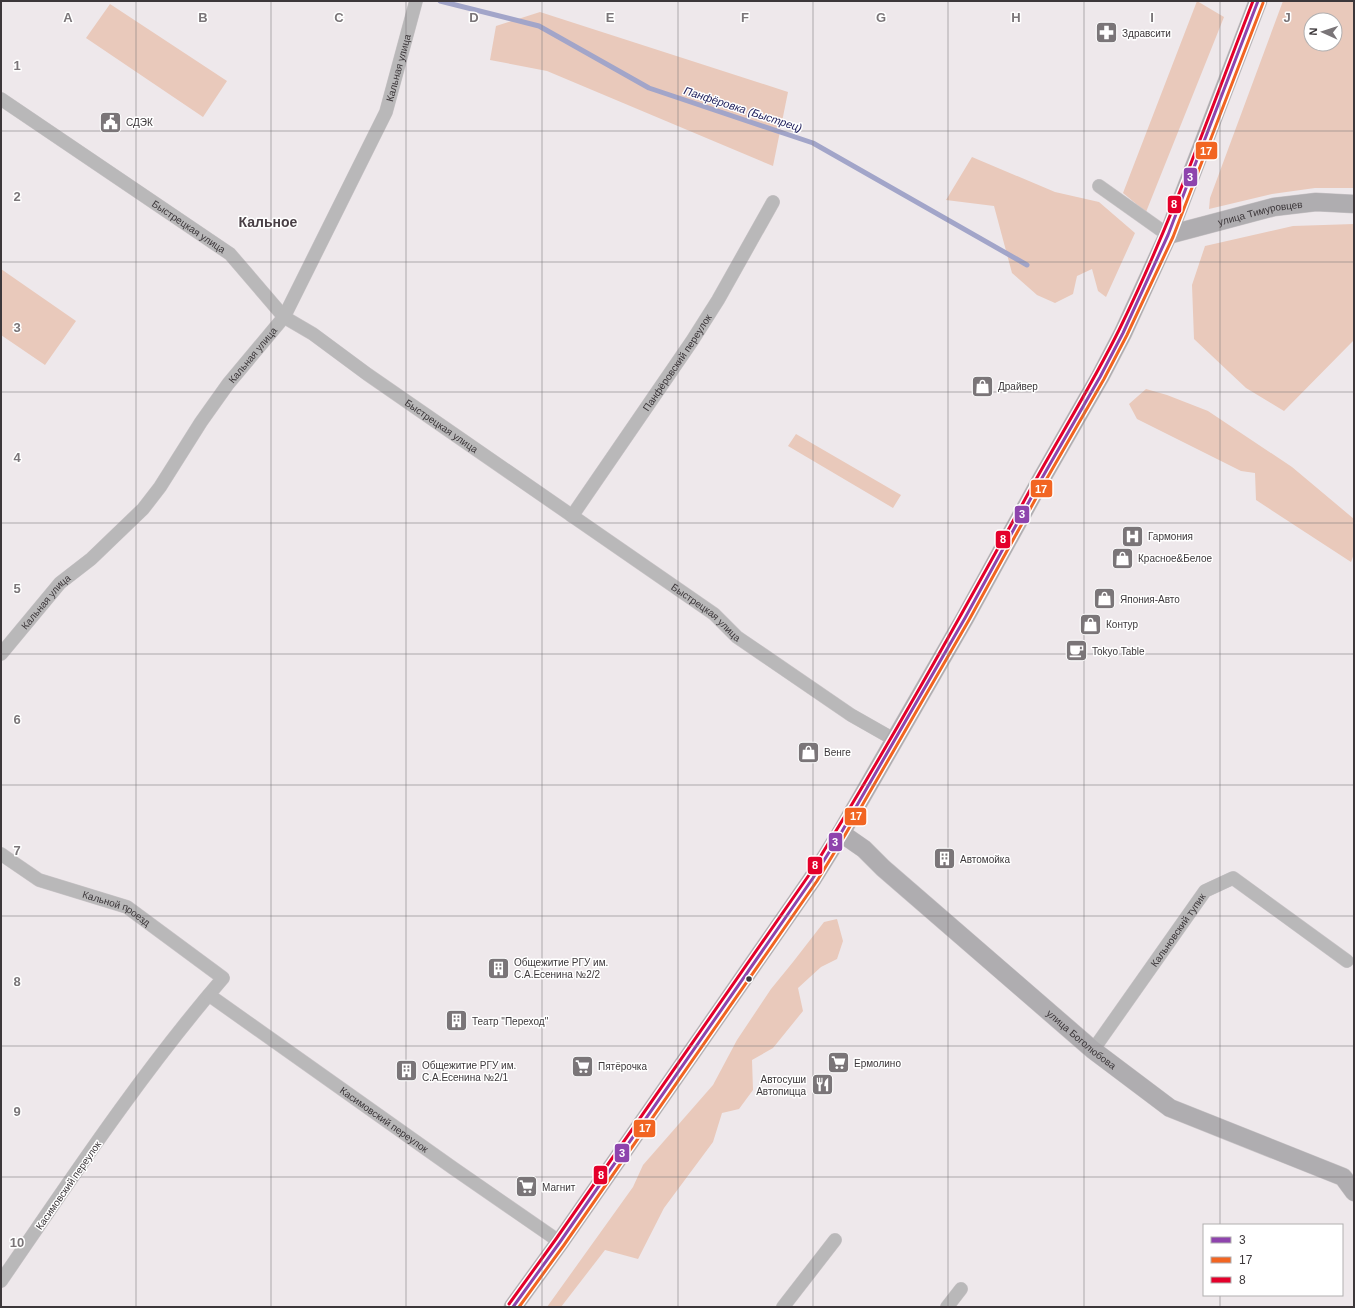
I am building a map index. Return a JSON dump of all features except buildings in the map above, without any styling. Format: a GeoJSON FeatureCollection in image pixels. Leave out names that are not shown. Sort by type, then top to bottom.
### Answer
{"type":"FeatureCollection","features":[{"type":"Feature","properties":{"kind":"main road"},"geometry":{"type":"LineString","coordinates":[[513,1307],[756,962],[813,878],[841,833],[965,618],[1042,478],[1100,377],[1123,333],[1168,235],[1258,1]]}},
{"type":"Feature","properties":{"kind":"main road","name":"улица Тимуровцев"},"geometry":{"type":"LineString","coordinates":[[1168,235],[1274,208],[1316,202],[1354,204]]}},
{"type":"Feature","properties":{"kind":"main road","name":"улица Боголюбова"},"geometry":{"type":"LineString","coordinates":[[841,833],[864,849],[883,868],[1093,1050],[1170,1108],[1343,1177],[1354,1192]]}},
{"type":"Feature","properties":{"kind":"street","name":"Кальная улица"},"geometry":{"type":"LineString","coordinates":[[1,654],[60,583],[91,559],[143,508],[160,487],[201,422],[228,384],[284,317],[386,112],[415,3]]}},
{"type":"Feature","properties":{"kind":"street","name":"Быстрецкая улица"},"geometry":{"type":"LineString","coordinates":[[1,99],[230,254],[284,317],[313,334],[367,374],[714,614],[736,636],[851,715],[895,740]]}},
{"type":"Feature","properties":{"kind":"street"},"geometry":{"type":"LineString","coordinates":[[1099,186],[1168,235]]}},
{"type":"Feature","properties":{"kind":"street","name":"Панфёровский переулок"},"geometry":{"type":"LineString","coordinates":[[572,516],[692,341],[718,300],[772,202]]}},
{"type":"Feature","properties":{"kind":"street","name":"Кальной проезд"},"geometry":{"type":"LineString","coordinates":[[1,854],[39,880],[127,908],[223,978]]}},
{"type":"Feature","properties":{"kind":"street","name":"Кальновский тупик"},"geometry":{"type":"LineString","coordinates":[[1093,1050],[1205,891],[1233,878],[1347,961]]}},
{"type":"Feature","properties":{"kind":"street","name":"Касимовский переулок"},"geometry":{"type":"LineString","coordinates":[[1,1281],[135,1090],[223,978]]}},
{"type":"Feature","properties":{"kind":"street","name":"Касимовский переулок"},"geometry":{"type":"LineString","coordinates":[[209,995],[560,1242]]}},
{"type":"Feature","properties":{"kind":"street"},"geometry":{"type":"LineString","coordinates":[[783,1307],[835,1240]]}},
{"type":"Feature","properties":{"kind":"street"},"geometry":{"type":"LineString","coordinates":[[947,1307],[961,1289]]}},
{"type":"Feature","properties":{"kind":"shaded area"},"geometry":{"type":"Polygon","coordinates":[[[1197,1],[1224,17],[1146,212],[1123,193],[1197,1]]]}},
{"type":"Feature","properties":{"kind":"shaded area"},"geometry":{"type":"Polygon","coordinates":[[[1283,1],[1354,1],[1354,188],[1315,188],[1272,194],[1209,209],[1210,198],[1283,1]]]}},
{"type":"Feature","properties":{"kind":"shaded area"},"geometry":{"type":"Polygon","coordinates":[[[110,4],[227,81],[203,117],[86,38],[110,4]]]}},
{"type":"Feature","properties":{"kind":"shaded area"},"geometry":{"type":"Polygon","coordinates":[[[540,12],[788,92],[773,166],[547,71],[490,60],[496,26],[540,12]]]}},
{"type":"Feature","properties":{"kind":"shaded area"},"geometry":{"type":"Polygon","coordinates":[[[972,157],[1055,192],[1099,202],[1135,233],[1106,297],[1098,291],[1092,269],[1077,276],[1073,294],[1055,303],[1037,295],[1012,273],[994,206],[946,200],[972,157]]]}},
{"type":"Feature","properties":{"kind":"shaded area"},"geometry":{"type":"Polygon","coordinates":[[[1354,224],[1354,340],[1284,411],[1246,388],[1194,339],[1192,285],[1205,246],[1293,226],[1354,224]]]}},
{"type":"Feature","properties":{"kind":"shaded area"},"geometry":{"type":"Polygon","coordinates":[[[1,269],[76,321],[45,365],[1,335],[1,269]]]}},
{"type":"Feature","properties":{"kind":"shaded area"},"geometry":{"type":"Polygon","coordinates":[[[1146,389],[1167,395],[1208,411],[1292,467],[1354,519],[1354,554],[1351,562],[1256,500],[1255,473],[1241,471],[1137,419],[1129,404],[1146,389]]]}},
{"type":"Feature","properties":{"kind":"shaded area"},"geometry":{"type":"Polygon","coordinates":[[[796,434],[901,495],[893,508],[788,446],[796,434]]]}},
{"type":"Feature","properties":{"kind":"shaded area"},"geometry":{"type":"Polygon","coordinates":[[[837,919],[843,941],[837,959],[821,967],[798,988],[803,1011],[773,1048],[752,1060],[753,1090],[739,1109],[722,1113],[713,1142],[664,1208],[638,1259],[605,1250],[561,1307],[547,1307],[633,1187],[643,1165],[713,1085],[737,1040],[771,989],[824,922],[837,919]]]}},
{"type":"Feature","properties":{"kind":"waterway","name":"Панфёровка (Быстрец)"},"geometry":{"type":"LineString","coordinates":[[440,1],[539,26],[649,88],[813,143],[1027,265]]}},
{"type":"Feature","properties":{"kind":"transit line","name":"8"},"geometry":{"type":"LineString","coordinates":[[509,1304],[556,1239],[809,875],[918,690],[1096,374],[1119,330],[1173,209],[1253,1]]}},
{"type":"Feature","properties":{"kind":"transit line","name":"3"},"geometry":{"type":"LineString","coordinates":[[513,1307],[560,1242],[813,878],[841,833],[965,618],[1042,478],[1100,377],[1123,333],[1168,235],[1258,1]]}},
{"type":"Feature","properties":{"kind":"transit line","name":"17"},"geometry":{"type":"LineString","coordinates":[[519,1307],[564,1245],[817,881],[969,620],[1046,480],[1104,379],[1127,335],[1173,237],[1263,3]]}},
{"type":"Feature","properties":{"kind":"place","name":"Здравсити"},"geometry":{"type":"Point","coordinates":[1107,33]}},
{"type":"Feature","properties":{"kind":"place","name":"СДЭК"},"geometry":{"type":"Point","coordinates":[110,122]}},
{"type":"Feature","properties":{"kind":"place","name":"Драйвер"},"geometry":{"type":"Point","coordinates":[983,386]}},
{"type":"Feature","properties":{"kind":"place","name":"Гармония"},"geometry":{"type":"Point","coordinates":[1132,536]}},
{"type":"Feature","properties":{"kind":"place","name":"Красное&Белое"},"geometry":{"type":"Point","coordinates":[1123,558]}},
{"type":"Feature","properties":{"kind":"place","name":"Япония-Авто"},"geometry":{"type":"Point","coordinates":[1104,599]}},
{"type":"Feature","properties":{"kind":"place","name":"Контур"},"geometry":{"type":"Point","coordinates":[1090,624]}},
{"type":"Feature","properties":{"kind":"place","name":"Tokyo Table"},"geometry":{"type":"Point","coordinates":[1077,651]}},
{"type":"Feature","properties":{"kind":"place","name":"Венге"},"geometry":{"type":"Point","coordinates":[809,752]}},
{"type":"Feature","properties":{"kind":"place","name":"Автомойка"},"geometry":{"type":"Point","coordinates":[944,859]}},
{"type":"Feature","properties":{"kind":"place","name":"Общежитие РГУ им. С.А.Есенина №2/2"},"geometry":{"type":"Point","coordinates":[499,968]}},
{"type":"Feature","properties":{"kind":"place","name":"Театр \"Переход\""},"geometry":{"type":"Point","coordinates":[457,1021]}},
{"type":"Feature","properties":{"kind":"place","name":"Ермолино"},"geometry":{"type":"Point","coordinates":[838,1063]}},
{"type":"Feature","properties":{"kind":"place","name":"Пятёрочка"},"geometry":{"type":"Point","coordinates":[582,1066]}},
{"type":"Feature","properties":{"kind":"place","name":"Общежитие РГУ им. С.А.Есенина №2/1"},"geometry":{"type":"Point","coordinates":[407,1071]}},
{"type":"Feature","properties":{"kind":"place","name":"Автосуши Автопицца"},"geometry":{"type":"Point","coordinates":[822,1085]}},
{"type":"Feature","properties":{"kind":"place","name":"Магнит"},"geometry":{"type":"Point","coordinates":[527,1187]}},
{"type":"Feature","properties":{"kind":"district","name":"Кальное"},"geometry":{"type":"Point","coordinates":[268,222]}}]}
